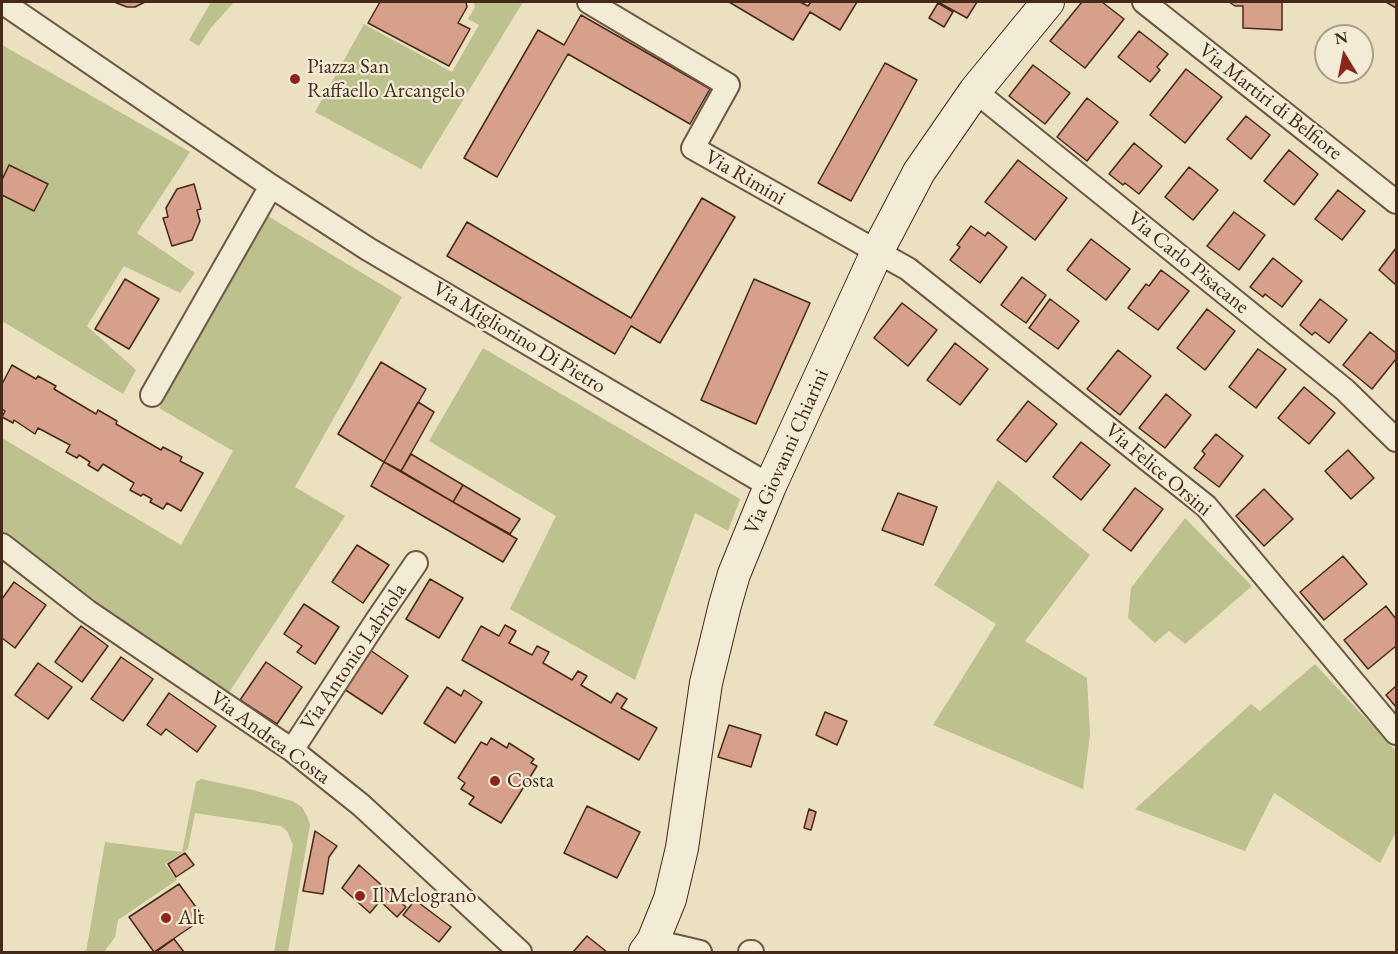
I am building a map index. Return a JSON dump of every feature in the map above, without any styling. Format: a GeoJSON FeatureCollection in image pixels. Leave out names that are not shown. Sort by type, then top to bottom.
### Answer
{"type":"FeatureCollection","features":[{"type":"Feature","properties":{"kind":"main road","name":"Via Giovanni Chiarini"},"geometry":{"type":"LineString","coordinates":[[649,947],[670,899],[682,848],[706,683],[725,605],[734,574],[770,486],[877,252],[920,172],[975,91],[1048,2]]}},
{"type":"Feature","properties":{"kind":"street","name":"Via Migliorino Di Pietro"},"geometry":{"type":"LineString","coordinates":[[2,2],[271,186],[368,249],[770,486]]}},
{"type":"Feature","properties":{"kind":"street","name":"Via Rimini"},"geometry":{"type":"LineString","coordinates":[[589,2],[729,85],[693,148],[877,252]]}},
{"type":"Feature","properties":{"kind":"street","name":"Via Martiri di Belfiore"},"geometry":{"type":"LineString","coordinates":[[1144,2],[1396,202]]}},
{"type":"Feature","properties":{"kind":"street","name":"Via Carlo Pisacane"},"geometry":{"type":"LineString","coordinates":[[975,91],[1345,390],[1396,440]]}},
{"type":"Feature","properties":{"kind":"street"},"geometry":{"type":"LineString","coordinates":[[152,395],[271,186]]}},
{"type":"Feature","properties":{"kind":"street","name":"Via Felice Orsini"},"geometry":{"type":"LineString","coordinates":[[877,252],[908,269],[1206,506],[1396,733]]}},
{"type":"Feature","properties":{"kind":"street","name":"Via Andrea Costa"},"geometry":{"type":"LineString","coordinates":[[2,545],[87,611],[292,750],[361,805],[520,952]]}},
{"type":"Feature","properties":{"kind":"street","name":"Via Antonio Labriola"},"geometry":{"type":"LineString","coordinates":[[292,750],[416,563]]}},
{"type":"Feature","properties":{"kind":"street"},"geometry":{"type":"LineString","coordinates":[[649,947],[700,952]]}},
{"type":"Feature","properties":{"kind":"green space"},"geometry":{"type":"Polygon","coordinates":[[[211,2],[234,2],[210,29],[199,46],[189,40],[211,2]]]}},
{"type":"Feature","properties":{"kind":"green space"},"geometry":{"type":"Polygon","coordinates":[[[473,2],[523,2],[421,169],[315,112],[364,24],[452,72],[479,25],[468,19],[475,7],[473,2]]]}},
{"type":"Feature","properties":{"kind":"green space"},"geometry":{"type":"Polygon","coordinates":[[[2,45],[190,152],[137,233],[195,273],[180,293],[124,266],[87,326],[136,370],[123,394],[2,321],[2,45]]]}},
{"type":"Feature","properties":{"kind":"green space"},"geometry":{"type":"Polygon","coordinates":[[[266,215],[402,297],[295,487],[345,516],[226,697],[2,533],[2,438],[181,545],[233,451],[159,408],[266,215]]]}},
{"type":"Feature","properties":{"kind":"green space"},"geometry":{"type":"Polygon","coordinates":[[[483,348],[740,499],[728,531],[695,513],[635,680],[510,609],[556,516],[429,441],[483,348]]]}},
{"type":"Feature","properties":{"kind":"green space"},"geometry":{"type":"Polygon","coordinates":[[[998,480],[1090,555],[1025,641],[1087,678],[1090,735],[1083,789],[933,725],[996,624],[934,585],[998,480]]]}},
{"type":"Feature","properties":{"kind":"green space"},"geometry":{"type":"Polygon","coordinates":[[[1185,518],[1252,586],[1185,644],[1169,631],[1155,643],[1128,618],[1131,588],[1185,518]]]}},
{"type":"Feature","properties":{"kind":"green space"},"geometry":{"type":"Polygon","coordinates":[[[1315,664],[1396,751],[1396,832],[1380,863],[1274,793],[1245,851],[1135,809],[1251,704],[1260,711],[1315,664]]]}},
{"type":"Feature","properties":{"kind":"green space"},"geometry":{"type":"Polygon","coordinates":[[[201,779],[292,801],[302,807],[307,816],[310,825],[288,952],[274,952],[293,845],[287,831],[281,826],[195,813],[188,849],[165,864],[177,880],[118,920],[115,937],[104,952],[86,952],[105,842],[182,852],[196,782],[201,779]]]}},
{"type":"Feature","properties":{"kind":"building"},"geometry":{"type":"Polygon","coordinates":[[[114,2],[145,2],[135,7],[127,7],[114,2]]]}},
{"type":"Feature","properties":{"kind":"building"},"geometry":{"type":"Polygon","coordinates":[[[380,2],[466,2],[467,7],[458,23],[470,29],[449,66],[368,23],[380,2]]]}},
{"type":"Feature","properties":{"kind":"building"},"geometry":{"type":"Polygon","coordinates":[[[729,2],[800,2],[808,6],[811,2],[857,2],[840,30],[810,12],[793,40],[729,2]]]}},
{"type":"Feature","properties":{"kind":"building"},"geometry":{"type":"Polygon","coordinates":[[[938,2],[977,2],[967,18],[938,2]]]}},
{"type":"Feature","properties":{"kind":"building"},"geometry":{"type":"Polygon","coordinates":[[[1082,2],[1102,2],[1124,19],[1085,68],[1050,41],[1082,2]]]}},
{"type":"Feature","properties":{"kind":"building"},"geometry":{"type":"Polygon","coordinates":[[[1229,2],[1282,2],[1282,30],[1243,28],[1243,6],[1235,6],[1229,2]]]}},
{"type":"Feature","properties":{"kind":"building"},"geometry":{"type":"Polygon","coordinates":[[[1386,2],[1396,2],[1396,8],[1386,2]]]}},
{"type":"Feature","properties":{"kind":"building"},"geometry":{"type":"Polygon","coordinates":[[[938,3],[953,12],[944,27],[929,18],[938,3]]]}},
{"type":"Feature","properties":{"kind":"building"},"geometry":{"type":"Polygon","coordinates":[[[581,15],[710,89],[690,124],[568,54],[497,177],[464,158],[538,30],[564,45],[581,15]]]}},
{"type":"Feature","properties":{"kind":"building"},"geometry":{"type":"Polygon","coordinates":[[[1139,31],[1168,54],[1157,67],[1160,70],[1150,82],[1118,57],[1139,31]]]}},
{"type":"Feature","properties":{"kind":"building"},"geometry":{"type":"Polygon","coordinates":[[[885,63],[917,80],[851,201],[818,183],[885,63]]]}},
{"type":"Feature","properties":{"kind":"building"},"geometry":{"type":"Polygon","coordinates":[[[1033,65],[1070,93],[1045,124],[1009,96],[1033,65]]]}},
{"type":"Feature","properties":{"kind":"building"},"geometry":{"type":"Polygon","coordinates":[[[1186,69],[1222,97],[1185,143],[1150,115],[1186,69]]]}},
{"type":"Feature","properties":{"kind":"building"},"geometry":{"type":"Polygon","coordinates":[[[1087,98],[1118,122],[1087,161],[1057,137],[1087,98]]]}},
{"type":"Feature","properties":{"kind":"building"},"geometry":{"type":"Polygon","coordinates":[[[1246,116],[1270,135],[1251,159],[1227,139],[1246,116]]]}},
{"type":"Feature","properties":{"kind":"building"},"geometry":{"type":"Polygon","coordinates":[[[1134,143],[1162,166],[1139,194],[1109,174],[1134,143]]]}},
{"type":"Feature","properties":{"kind":"building"},"geometry":{"type":"Polygon","coordinates":[[[1289,150],[1318,174],[1294,205],[1264,181],[1289,150]]]}},
{"type":"Feature","properties":{"kind":"building"},"geometry":{"type":"Polygon","coordinates":[[[1018,160],[1067,198],[1035,240],[985,202],[1018,160]]]}},
{"type":"Feature","properties":{"kind":"building"},"geometry":{"type":"Polygon","coordinates":[[[9,165],[48,184],[34,211],[2,195],[2,180],[9,165]]]}},
{"type":"Feature","properties":{"kind":"building"},"geometry":{"type":"Polygon","coordinates":[[[1189,167],[1218,190],[1193,220],[1165,197],[1189,167]]]}},
{"type":"Feature","properties":{"kind":"building"},"geometry":{"type":"Polygon","coordinates":[[[194,184],[201,209],[197,210],[200,221],[192,240],[172,246],[163,218],[168,217],[166,208],[177,189],[194,184]]]}},
{"type":"Feature","properties":{"kind":"building"},"geometry":{"type":"Polygon","coordinates":[[[1338,190],[1365,211],[1342,240],[1315,219],[1338,190]]]}},
{"type":"Feature","properties":{"kind":"building"},"geometry":{"type":"Polygon","coordinates":[[[702,198],[735,217],[660,343],[631,326],[615,354],[447,256],[467,222],[631,318],[702,198]]]}},
{"type":"Feature","properties":{"kind":"building"},"geometry":{"type":"Polygon","coordinates":[[[1234,212],[1265,235],[1239,270],[1207,246],[1234,212]]]}},
{"type":"Feature","properties":{"kind":"building"},"geometry":{"type":"Polygon","coordinates":[[[971,226],[985,236],[988,232],[1007,247],[980,283],[950,260],[960,247],[957,245],[971,226]]]}},
{"type":"Feature","properties":{"kind":"building"},"geometry":{"type":"Polygon","coordinates":[[[1091,239],[1130,269],[1106,300],[1067,270],[1091,239]]]}},
{"type":"Feature","properties":{"kind":"building"},"geometry":{"type":"Polygon","coordinates":[[[1396,248],[1396,285],[1379,270],[1396,248]]]}},
{"type":"Feature","properties":{"kind":"building"},"geometry":{"type":"Polygon","coordinates":[[[1273,258],[1302,281],[1282,307],[1265,294],[1263,297],[1250,287],[1273,258]]]}},
{"type":"Feature","properties":{"kind":"building"},"geometry":{"type":"Polygon","coordinates":[[[1161,270],[1189,291],[1158,330],[1128,308],[1146,284],[1149,286],[1161,270]]]}},
{"type":"Feature","properties":{"kind":"building"},"geometry":{"type":"Polygon","coordinates":[[[1022,277],[1046,295],[1026,323],[1001,305],[1022,277]]]}},
{"type":"Feature","properties":{"kind":"building"},"geometry":{"type":"Polygon","coordinates":[[[125,279],[159,299],[129,349],[95,329],[125,279]]]}},
{"type":"Feature","properties":{"kind":"building"},"geometry":{"type":"Polygon","coordinates":[[[754,279],[810,303],[756,424],[701,400],[754,279]]]}},
{"type":"Feature","properties":{"kind":"building"},"geometry":{"type":"Polygon","coordinates":[[[1050,299],[1079,321],[1058,349],[1029,328],[1050,299]]]}},
{"type":"Feature","properties":{"kind":"building"},"geometry":{"type":"Polygon","coordinates":[[[1320,299],[1347,320],[1329,343],[1315,332],[1312,335],[1300,325],[1320,299]]]}},
{"type":"Feature","properties":{"kind":"building"},"geometry":{"type":"Polygon","coordinates":[[[902,303],[937,330],[908,366],[874,338],[902,303]]]}},
{"type":"Feature","properties":{"kind":"building"},"geometry":{"type":"Polygon","coordinates":[[[1207,309],[1235,331],[1205,370],[1177,348],[1207,309]]]}},
{"type":"Feature","properties":{"kind":"building"},"geometry":{"type":"Polygon","coordinates":[[[1370,332],[1396,353],[1396,359],[1372,389],[1343,365],[1370,332]]]}},
{"type":"Feature","properties":{"kind":"building"},"geometry":{"type":"Polygon","coordinates":[[[955,343],[988,369],[960,405],[927,380],[955,343]]]}},
{"type":"Feature","properties":{"kind":"building"},"geometry":{"type":"Polygon","coordinates":[[[1258,349],[1286,369],[1256,408],[1229,387],[1258,349]]]}},
{"type":"Feature","properties":{"kind":"building"},"geometry":{"type":"Polygon","coordinates":[[[1118,350],[1151,376],[1120,415],[1087,389],[1118,350]]]}},
{"type":"Feature","properties":{"kind":"building"},"geometry":{"type":"Polygon","coordinates":[[[381,362],[426,389],[384,462],[338,434],[381,362]]]}},
{"type":"Feature","properties":{"kind":"building"},"geometry":{"type":"Polygon","coordinates":[[[12,365],[36,379],[38,376],[56,386],[54,389],[96,414],[98,410],[117,421],[116,424],[161,450],[163,447],[182,457],[180,461],[203,473],[181,511],[167,503],[163,509],[150,502],[152,499],[130,490],[134,483],[103,464],[98,471],[88,465],[90,462],[79,455],[77,458],[66,452],[70,445],[38,428],[35,434],[14,420],[13,423],[2,417],[5,411],[2,409],[2,384],[12,365]]]}},
{"type":"Feature","properties":{"kind":"building"},"geometry":{"type":"Polygon","coordinates":[[[1304,387],[1335,413],[1309,444],[1278,418],[1304,387]]]}},
{"type":"Feature","properties":{"kind":"building"},"geometry":{"type":"Polygon","coordinates":[[[1166,394],[1191,415],[1165,448],[1139,428],[1166,394]]]}},
{"type":"Feature","properties":{"kind":"building"},"geometry":{"type":"Polygon","coordinates":[[[1028,401],[1057,424],[1026,462],[997,440],[1028,401]]]}},
{"type":"Feature","properties":{"kind":"building"},"geometry":{"type":"Polygon","coordinates":[[[418,402],[434,412],[401,471],[384,462],[418,402]]]}},
{"type":"Feature","properties":{"kind":"building"},"geometry":{"type":"Polygon","coordinates":[[[1216,434],[1243,456],[1219,487],[1194,468],[1205,454],[1202,451],[1216,434]]]}},
{"type":"Feature","properties":{"kind":"building"},"geometry":{"type":"Polygon","coordinates":[[[1081,442],[1110,465],[1081,500],[1053,477],[1081,442]]]}},
{"type":"Feature","properties":{"kind":"building"},"geometry":{"type":"Polygon","coordinates":[[[1348,450],[1374,478],[1351,499],[1325,471],[1348,450]]]}},
{"type":"Feature","properties":{"kind":"building"},"geometry":{"type":"Polygon","coordinates":[[[411,454],[463,485],[453,502],[401,471],[411,454]]]}},
{"type":"Feature","properties":{"kind":"building"},"geometry":{"type":"Polygon","coordinates":[[[384,462],[517,539],[503,562],[371,486],[384,462]]]}},
{"type":"Feature","properties":{"kind":"building"},"geometry":{"type":"Polygon","coordinates":[[[463,485],[520,519],[510,534],[453,502],[463,485]]]}},
{"type":"Feature","properties":{"kind":"building"},"geometry":{"type":"Polygon","coordinates":[[[1135,488],[1163,509],[1131,551],[1103,530],[1135,488]]]}},
{"type":"Feature","properties":{"kind":"building"},"geometry":{"type":"Polygon","coordinates":[[[1264,489],[1293,519],[1264,546],[1236,516],[1264,489]]]}},
{"type":"Feature","properties":{"kind":"building"},"geometry":{"type":"Polygon","coordinates":[[[898,493],[937,507],[923,545],[882,530],[898,493]]]}},
{"type":"Feature","properties":{"kind":"building"},"geometry":{"type":"Polygon","coordinates":[[[357,545],[389,565],[363,603],[332,582],[357,545]]]}},
{"type":"Feature","properties":{"kind":"building"},"geometry":{"type":"Polygon","coordinates":[[[1343,556],[1367,584],[1324,620],[1300,592],[1343,556]]]}},
{"type":"Feature","properties":{"kind":"building"},"geometry":{"type":"Polygon","coordinates":[[[430,579],[463,598],[439,638],[406,619],[430,579]]]}},
{"type":"Feature","properties":{"kind":"building"},"geometry":{"type":"Polygon","coordinates":[[[14,582],[46,605],[15,648],[2,638],[2,599],[14,582]]]}},
{"type":"Feature","properties":{"kind":"building"},"geometry":{"type":"Polygon","coordinates":[[[304,604],[339,627],[315,664],[297,652],[302,646],[284,634],[304,604]]]}},
{"type":"Feature","properties":{"kind":"building"},"geometry":{"type":"Polygon","coordinates":[[[1386,606],[1396,619],[1396,646],[1368,669],[1344,640],[1386,606]]]}},
{"type":"Feature","properties":{"kind":"building"},"geometry":{"type":"Polygon","coordinates":[[[505,625],[516,631],[509,643],[532,655],[537,646],[549,652],[543,663],[572,680],[578,671],[587,676],[581,685],[611,703],[617,693],[627,699],[621,708],[657,728],[639,760],[462,660],[481,626],[499,636],[505,625]]]}},
{"type":"Feature","properties":{"kind":"building"},"geometry":{"type":"Polygon","coordinates":[[[81,626],[108,646],[82,682],[55,662],[81,626]]]}},
{"type":"Feature","properties":{"kind":"building"},"geometry":{"type":"Polygon","coordinates":[[[370,650],[408,676],[382,714],[344,689],[370,650]]]}},
{"type":"Feature","properties":{"kind":"building"},"geometry":{"type":"Polygon","coordinates":[[[121,657],[153,679],[123,721],[91,699],[121,657]]]}},
{"type":"Feature","properties":{"kind":"building"},"geometry":{"type":"Polygon","coordinates":[[[266,662],[302,687],[277,724],[240,700],[266,662]]]}},
{"type":"Feature","properties":{"kind":"building"},"geometry":{"type":"Polygon","coordinates":[[[38,663],[72,687],[48,719],[15,695],[38,663]]]}},
{"type":"Feature","properties":{"kind":"building"},"geometry":{"type":"Polygon","coordinates":[[[1396,686],[1396,707],[1386,695],[1396,686]]]}},
{"type":"Feature","properties":{"kind":"building"},"geometry":{"type":"Polygon","coordinates":[[[447,687],[461,696],[464,690],[482,702],[455,743],[424,723],[447,687]]]}},
{"type":"Feature","properties":{"kind":"building"},"geometry":{"type":"Polygon","coordinates":[[[169,693],[216,726],[197,752],[166,729],[161,735],[147,725],[169,693]]]}},
{"type":"Feature","properties":{"kind":"building"},"geometry":{"type":"Polygon","coordinates":[[[825,712],[847,721],[837,745],[816,735],[825,712]]]}},
{"type":"Feature","properties":{"kind":"building"},"geometry":{"type":"Polygon","coordinates":[[[729,725],[761,735],[751,767],[718,757],[729,725]]]}},
{"type":"Feature","properties":{"kind":"building","name":"Costa"},"geometry":{"type":"Polygon","coordinates":[[[491,738],[507,748],[509,743],[534,759],[531,763],[537,766],[501,823],[469,804],[474,797],[461,789],[465,783],[458,778],[481,742],[487,745],[491,738]]]}},
{"type":"Feature","properties":{"kind":"building"},"geometry":{"type":"Polygon","coordinates":[[[587,806],[640,832],[617,878],[564,853],[587,806]]]}},
{"type":"Feature","properties":{"kind":"building"},"geometry":{"type":"Polygon","coordinates":[[[809,809],[816,812],[811,830],[804,828],[809,809]]]}},
{"type":"Feature","properties":{"kind":"building"},"geometry":{"type":"Polygon","coordinates":[[[315,831],[337,846],[329,857],[323,894],[303,891],[315,831]]]}},
{"type":"Feature","properties":{"kind":"building"},"geometry":{"type":"Polygon","coordinates":[[[185,853],[194,865],[176,877],[168,864],[185,853]]]}},
{"type":"Feature","properties":{"kind":"building"},"geometry":{"type":"Polygon","coordinates":[[[359,865],[406,907],[397,917],[380,901],[370,913],[342,888],[359,865]]]}},
{"type":"Feature","properties":{"kind":"building","name":"Alt"},"geometry":{"type":"Polygon","coordinates":[[[179,884],[204,918],[154,952],[129,917],[179,884]]]}},
{"type":"Feature","properties":{"kind":"building"},"geometry":{"type":"Polygon","coordinates":[[[415,900],[451,927],[439,942],[403,915],[415,900]]]}},
{"type":"Feature","properties":{"kind":"building"},"geometry":{"type":"Polygon","coordinates":[[[587,936],[607,952],[573,952],[587,936]]]}},
{"type":"Feature","properties":{"kind":"building"},"geometry":{"type":"Polygon","coordinates":[[[174,939],[184,952],[156,952],[174,939]]]}},
{"type":"Feature","properties":{"kind":"place","name":"Piazza San Raffaello Arcangelo"},"geometry":{"type":"Point","coordinates":[295,79]}},
{"type":"Feature","properties":{"kind":"place","name":"Costa"},"geometry":{"type":"Point","coordinates":[495,781]}},
{"type":"Feature","properties":{"kind":"place","name":"Il Melograno"},"geometry":{"type":"Point","coordinates":[360,896]}},
{"type":"Feature","properties":{"kind":"place","name":"Alt"},"geometry":{"type":"Point","coordinates":[166,918]}}]}
